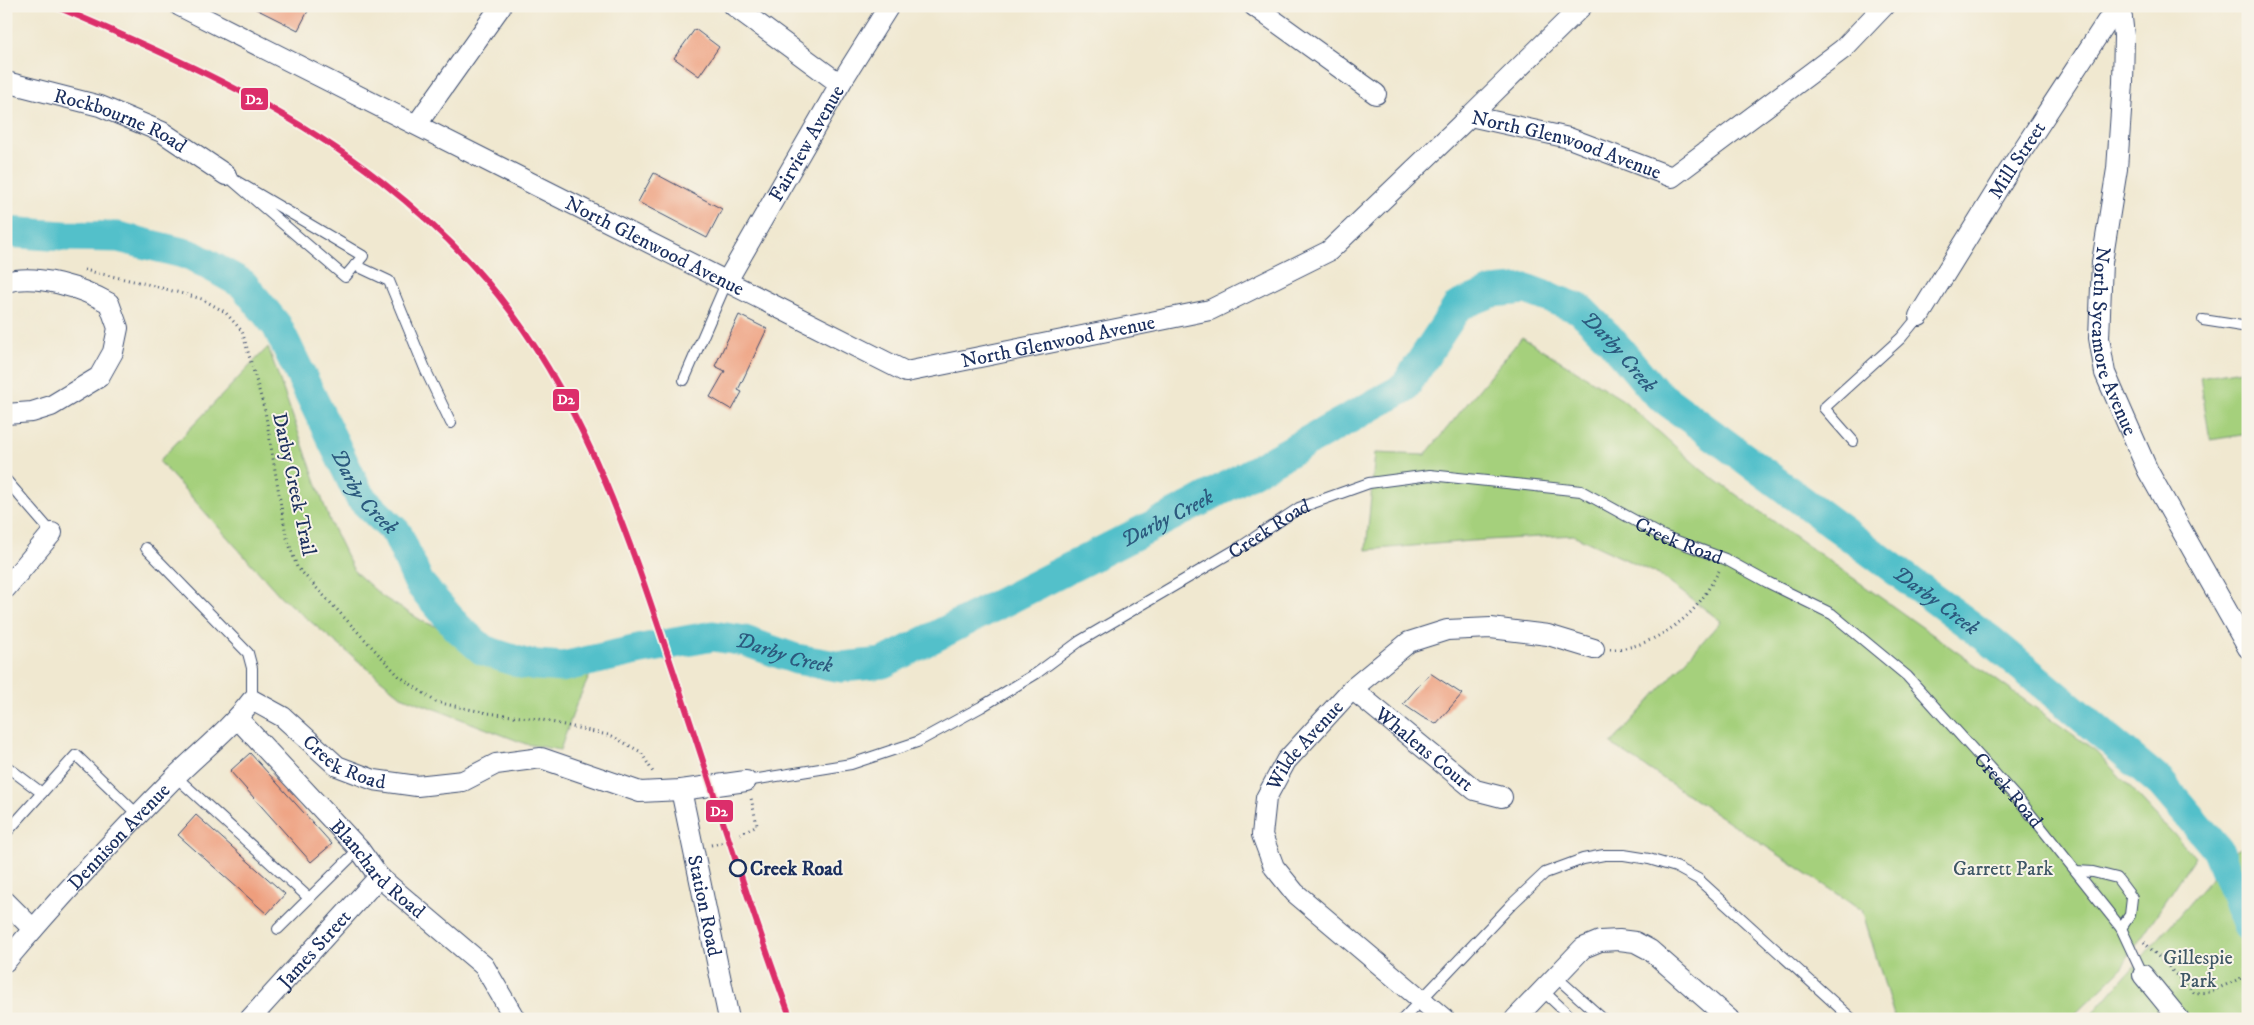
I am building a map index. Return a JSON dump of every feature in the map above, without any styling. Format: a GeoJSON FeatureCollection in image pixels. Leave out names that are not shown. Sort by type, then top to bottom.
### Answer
{"type":"FeatureCollection","features":[{"type":"Feature","properties":{"kind":"street","name":"North Glenwood Avenue"},"geometry":{"type":"LineString","coordinates":[[180,6],[906,372],[1210,310],[1329,251],[1470,116],[1569,138],[1672,176],[1843,48],[1884,6]]}},
{"type":"Feature","properties":{"kind":"street"},"geometry":{"type":"LineString","coordinates":[[417,124],[501,6]]}},
{"type":"Feature","properties":{"kind":"street"},"geometry":{"type":"LineString","coordinates":[[734,6],[840,84]]}},
{"type":"Feature","properties":{"kind":"street","name":"Fairview Avenue"},"geometry":{"type":"LineString","coordinates":[[727,281],[840,84],[889,6]]}},
{"type":"Feature","properties":{"kind":"street"},"geometry":{"type":"LineString","coordinates":[[1254,6],[1376,94]]}},
{"type":"Feature","properties":{"kind":"street"},"geometry":{"type":"LineString","coordinates":[[1470,116],[1582,6]]}},
{"type":"Feature","properties":{"kind":"street","name":"Mill Street"},"geometry":{"type":"LineString","coordinates":[[1919,316],[2005,176],[2117,6]]}},
{"type":"Feature","properties":{"kind":"street","name":"North Sycamore Avenue"},"geometry":{"type":"LineString","coordinates":[[2117,6],[2122,18],[2124,36],[2123,82],[2117,170],[2102,262],[2099,338],[2105,373],[2148,470],[2248,648]]}},
{"type":"Feature","properties":{"kind":"street","name":"Rockbourne Road"},"geometry":{"type":"LineString","coordinates":[[6,82],[100,106],[162,132],[226,175]]}},
{"type":"Feature","properties":{"kind":"street"},"geometry":{"type":"LineString","coordinates":[[6,282],[19,279],[59,284],[90,293],[109,303],[118,328],[113,352],[99,377],[51,406],[32,412],[6,414]]}},
{"type":"Feature","properties":{"kind":"street"},"geometry":{"type":"LineString","coordinates":[[6,588],[52,533]]}},
{"type":"Feature","properties":{"kind":"street","name":"Wilde Avenue"},"geometry":{"type":"LineString","coordinates":[[1444,1019],[1295,893],[1274,867],[1262,835],[1266,798],[1286,761],[1352,689],[1409,642],[1447,630],[1491,628],[1548,635],[1594,649]]}},
{"type":"Feature","properties":{"kind":"street","name":"Whalens Court"},"geometry":{"type":"LineString","coordinates":[[1352,689],[1476,790],[1502,797]]}},
{"type":"Feature","properties":{"kind":"street"},"geometry":{"type":"LineString","coordinates":[[238,718],[252,700]]}},
{"type":"Feature","properties":{"kind":"street","name":"Creek Road"},"geometry":{"type":"LineString","coordinates":[[252,700],[283,717],[337,766],[374,780],[417,786],[464,781],[496,764],[541,758],[640,792],[681,790],[746,782]]}},
{"type":"Feature","properties":{"kind":"street","name":"Dennison Avenue"},"geometry":{"type":"LineString","coordinates":[[6,961],[33,929],[175,776],[238,718]]}},
{"type":"Feature","properties":{"kind":"street","name":"Blanchard Road"},"geometry":{"type":"LineString","coordinates":[[238,718],[359,849],[378,878],[484,966],[515,1019]]}},
{"type":"Feature","properties":{"kind":"street","name":"Station Road"},"geometry":{"type":"LineString","coordinates":[[681,790],[729,1019]]}},
{"type":"Feature","properties":{"kind":"street","name":"James Street"},"geometry":{"type":"LineString","coordinates":[[250,1019],[378,878]]}},
{"type":"Feature","properties":{"kind":"street"},"geometry":{"type":"LineString","coordinates":[[6,902],[33,929]]}},
{"type":"Feature","properties":{"kind":"street"},"geometry":{"type":"LineString","coordinates":[[1515,1019],[1583,948],[1600,941],[1635,942],[1650,950],[1729,1019]]}},
{"type":"Feature","properties":{"kind":"street","name":"Creek Road"},"geometry":{"type":"LineString","coordinates":[[2143,975],[2179,1019]]}},
{"type":"Feature","properties":{"kind":"lane"},"geometry":{"type":"LineString","coordinates":[[226,175],[363,256],[345,277],[226,175]]}},
{"type":"Feature","properties":{"kind":"lane"},"geometry":{"type":"LineString","coordinates":[[355,265],[390,281],[426,371],[452,423]]}},
{"type":"Feature","properties":{"kind":"lane"},"geometry":{"type":"LineString","coordinates":[[684,380],[727,281]]}},
{"type":"Feature","properties":{"kind":"lane"},"geometry":{"type":"LineString","coordinates":[[1853,441],[1824,408],[1901,338],[1919,316]]}},
{"type":"Feature","properties":{"kind":"lane"},"geometry":{"type":"LineString","coordinates":[[2203,320],[2248,327]]}},
{"type":"Feature","properties":{"kind":"lane","name":"Creek Road"},"geometry":{"type":"LineString","coordinates":[[746,782],[851,764],[917,742],[981,707],[1037,673],[1080,641],[1242,546],[1299,508],[1369,483],[1430,475],[1581,490],[1663,536],[1725,559],[1832,614],[1907,676],[2024,806],[2121,928],[2143,975]]}},
{"type":"Feature","properties":{"kind":"lane"},"geometry":{"type":"LineString","coordinates":[[6,480],[52,533]]}},
{"type":"Feature","properties":{"kind":"lane"},"geometry":{"type":"LineString","coordinates":[[146,548],[248,653],[252,668],[252,700]]}},
{"type":"Feature","properties":{"kind":"lane"},"geometry":{"type":"LineString","coordinates":[[6,834],[76,755],[138,815]]}},
{"type":"Feature","properties":{"kind":"lane"},"geometry":{"type":"LineString","coordinates":[[6,766],[42,793]]}},
{"type":"Feature","properties":{"kind":"lane"},"geometry":{"type":"LineString","coordinates":[[175,776],[309,898]]}},
{"type":"Feature","properties":{"kind":"lane"},"geometry":{"type":"LineString","coordinates":[[278,928],[359,849]]}},
{"type":"Feature","properties":{"kind":"lane"},"geometry":{"type":"LineString","coordinates":[[1403,1019],[1512,904],[1545,873],[1583,858],[1604,855],[1624,855],[1649,859],[1676,866],[1698,879],[1852,1019]]}},
{"type":"Feature","properties":{"kind":"lane"},"geometry":{"type":"LineString","coordinates":[[2076,871],[2093,872],[2118,878],[2132,898],[2130,915],[2121,928]]}},
{"type":"Feature","properties":{"kind":"lane"},"geometry":{"type":"LineString","coordinates":[[1548,983],[1574,1019]]}},
{"type":"Feature","properties":{"kind":"lane"},"geometry":{"type":"LineString","coordinates":[[1548,983],[1603,1019]]}},
{"type":"Feature","properties":{"kind":"path","name":"Darby Creek Trail"},"geometry":{"type":"LineString","coordinates":[[75,268],[202,298],[225,312],[242,331],[265,411],[286,535],[297,567],[399,676],[436,702],[538,719],[612,736],[641,752],[653,770],[658,791]]}},
{"type":"Feature","properties":{"kind":"path"},"geometry":{"type":"LineString","coordinates":[[1594,649],[1614,649],[1641,644],[1668,630],[1691,612],[1725,559]]}},
{"type":"Feature","properties":{"kind":"path"},"geometry":{"type":"LineString","coordinates":[[740,834],[757,825],[746,782]]}},
{"type":"Feature","properties":{"kind":"path"},"geometry":{"type":"LineString","coordinates":[[2141,939],[2194,993],[2210,992],[2248,976]]}},
{"type":"Feature","properties":{"kind":"green space","name":"Garrett Park"},"geometry":{"type":"Polygon","coordinates":[[[1522,337],[1623,400],[1703,471],[2096,751],[2195,857],[2119,971],[2070,1019],[1895,1019],[1862,910],[1611,744],[1721,621],[1659,575],[1573,535],[1366,550],[1375,453],[1425,455],[1522,337]]]}},
{"type":"Feature","properties":{"kind":"green space"},"geometry":{"type":"Polygon","coordinates":[[[268,347],[331,524],[354,571],[383,597],[424,622],[508,652],[550,652],[597,660],[576,705],[560,750],[526,744],[401,696],[282,598],[159,461],[268,347]]]}},
{"type":"Feature","properties":{"kind":"green space"},"geometry":{"type":"Polygon","coordinates":[[[2241,370],[2248,415],[2248,434],[2210,440],[2200,377],[2241,370]]]}},
{"type":"Feature","properties":{"kind":"green space","name":"Gillespie Park"},"geometry":{"type":"Polygon","coordinates":[[[2248,844],[2248,1019],[2088,1019],[2236,850],[2248,844]]]}},
{"type":"Feature","properties":{"kind":"building"},"geometry":{"type":"Polygon","coordinates":[[[250,6],[299,6],[308,11],[298,30],[250,6]]]}},
{"type":"Feature","properties":{"kind":"building"},"geometry":{"type":"Polygon","coordinates":[[[695,29],[719,47],[699,76],[674,58],[695,29]]]}},
{"type":"Feature","properties":{"kind":"building"},"geometry":{"type":"Polygon","coordinates":[[[654,173],[722,209],[707,238],[638,202],[654,173]]]}},
{"type":"Feature","properties":{"kind":"building"},"geometry":{"type":"Polygon","coordinates":[[[739,315],[767,329],[738,390],[742,392],[732,410],[710,397],[725,371],[715,366],[739,315]]]}},
{"type":"Feature","properties":{"kind":"building"},"geometry":{"type":"Polygon","coordinates":[[[1430,673],[1462,694],[1436,724],[1403,704],[1430,673]]]}},
{"type":"Feature","properties":{"kind":"building"},"geometry":{"type":"Polygon","coordinates":[[[250,753],[332,844],[311,862],[230,771],[250,753]]]}},
{"type":"Feature","properties":{"kind":"building"},"geometry":{"type":"Polygon","coordinates":[[[196,815],[285,894],[267,914],[178,835],[196,815]]]}},
{"type":"Feature","properties":{"kind":"waterway","name":"Darby Creek"},"geometry":{"type":"LineString","coordinates":[[6,232],[118,237],[191,255],[243,284],[277,326],[360,497],[397,533],[419,583],[458,628],[483,650],[525,664],[562,667],[642,649],[713,636],[745,641],[796,659],[842,667],[883,663],[1193,505],[1404,388],[1458,306],[1492,292],[1526,289],[1580,309],[1610,339],[1655,392],[1990,640],[2161,783],[2218,850],[2248,926]]}},
{"type":"Feature","properties":{"kind":"transit line","name":"D2"},"geometry":{"type":"LineString","coordinates":[[55,6],[182,62],[224,83],[265,104],[343,153],[381,181],[434,226],[467,259],[511,312],[563,393],[585,436],[622,525],[655,616],[759,930],[791,1019]]}},
{"type":"Feature","properties":{"kind":"place","name":"Creek Road"},"geometry":{"type":"Point","coordinates":[738,868]}}]}
